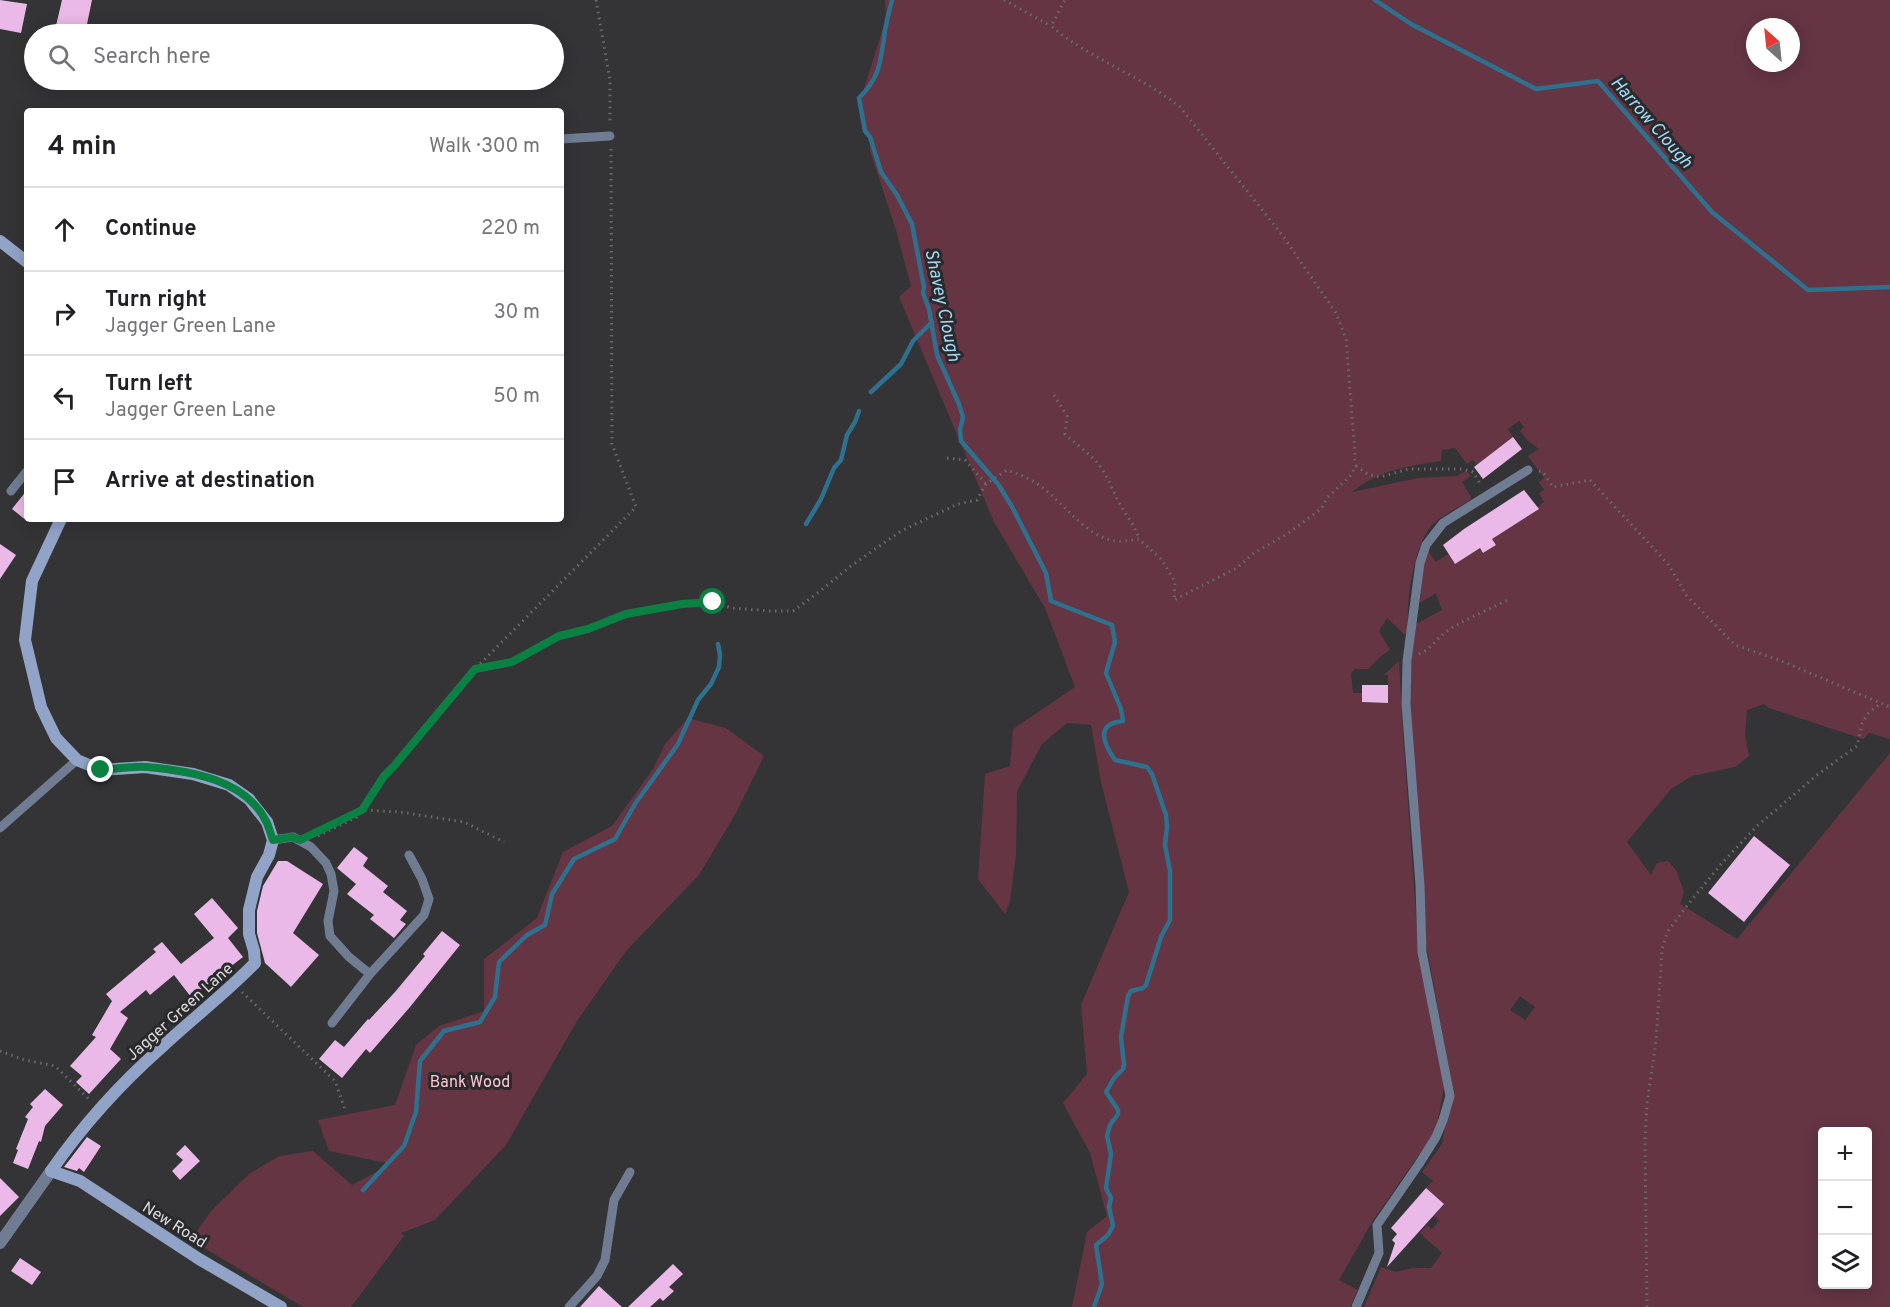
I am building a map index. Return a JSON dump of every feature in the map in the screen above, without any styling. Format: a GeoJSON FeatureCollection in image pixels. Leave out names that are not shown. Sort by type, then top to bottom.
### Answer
{"type":"FeatureCollection","features":[{"type":"Feature","properties":{"kind":"street"},"geometry":{"type":"LineString","coordinates":[[0,241],[24,260]]}},
{"type":"Feature","properties":{"kind":"street"},"geometry":{"type":"LineString","coordinates":[[60,522],[32,581],[25,640],[41,707],[56,738],[77,760],[101,770],[145,767],[193,774],[229,785],[249,800],[267,822],[273,840]]}},
{"type":"Feature","properties":{"kind":"street","name":"Jagger Green Lane"},"geometry":{"type":"LineString","coordinates":[[51,1171],[73,1139],[99,1108],[167,1042],[255,963],[249,934],[249,910],[258,877],[269,855],[273,840]]}},
{"type":"Feature","properties":{"kind":"street"},"geometry":{"type":"LineString","coordinates":[[0,1243],[51,1171]]}},
{"type":"Feature","properties":{"kind":"street","name":"New Road"},"geometry":{"type":"LineString","coordinates":[[51,1171],[80,1181],[181,1248],[281,1307]]}},
{"type":"Feature","properties":{"kind":"lane"},"geometry":{"type":"LineString","coordinates":[[564,139],[610,136]]}},
{"type":"Feature","properties":{"kind":"lane"},"geometry":{"type":"LineString","coordinates":[[1356,1307],[1380,1249],[1377,1225],[1436,1137],[1449,1096],[1422,952],[1420,885],[1406,704],[1407,661],[1420,562],[1426,545],[1443,523],[1528,470]]}},
{"type":"Feature","properties":{"kind":"lane"},"geometry":{"type":"LineString","coordinates":[[11,491],[24,475]]}},
{"type":"Feature","properties":{"kind":"lane"},"geometry":{"type":"LineString","coordinates":[[0,828],[77,760]]}},
{"type":"Feature","properties":{"kind":"lane"},"geometry":{"type":"LineString","coordinates":[[273,840],[292,837],[311,847],[326,862],[332,874],[334,891],[328,921],[330,936],[349,957],[370,974]]}},
{"type":"Feature","properties":{"kind":"lane"},"geometry":{"type":"LineString","coordinates":[[332,1023],[370,974],[424,915],[429,899],[422,879],[409,855]]}},
{"type":"Feature","properties":{"kind":"lane"},"geometry":{"type":"LineString","coordinates":[[569,1307],[597,1276],[605,1260],[614,1200],[630,1172]]}},
{"type":"Feature","properties":{"kind":"path"},"geometry":{"type":"LineString","coordinates":[[302,842],[362,810],[384,776],[475,669],[636,507],[612,444],[610,80],[596,0]]}},
{"type":"Feature","properties":{"kind":"path"},"geometry":{"type":"LineString","coordinates":[[1004,0],[1052,26],[1068,40],[1163,94],[1180,107],[1283,236],[1342,324],[1346,339],[1356,466],[1321,508],[1287,534],[1254,553],[1237,568],[1174,600],[1175,582],[1162,560],[1139,539],[1135,527],[1121,507],[1101,467],[1065,434],[1067,416],[1054,395]]}},
{"type":"Feature","properties":{"kind":"path"},"geometry":{"type":"LineString","coordinates":[[1052,26],[1065,0]]}},
{"type":"Feature","properties":{"kind":"path"},"geometry":{"type":"LineString","coordinates":[[947,458],[965,460],[986,484]]}},
{"type":"Feature","properties":{"kind":"path"},"geometry":{"type":"LineString","coordinates":[[1356,466],[1369,475],[1380,477],[1410,469],[1462,469],[1473,472],[1488,495]]}},
{"type":"Feature","properties":{"kind":"path"},"geometry":{"type":"LineString","coordinates":[[475,669],[512,662],[559,636],[588,629],[626,614],[682,604],[713,602],[731,608],[793,611],[816,596],[850,566],[901,531],[958,504],[977,500],[986,484],[1007,470],[1025,476],[1048,491],[1072,516],[1096,534],[1115,541],[1139,539]]}},
{"type":"Feature","properties":{"kind":"path"},"geometry":{"type":"LineString","coordinates":[[1528,470],[1543,472],[1553,487],[1590,480],[1668,564],[1687,596],[1735,645],[1779,660],[1890,707]]}},
{"type":"Feature","properties":{"kind":"path"},"geometry":{"type":"LineString","coordinates":[[1407,661],[1427,650],[1444,632],[1510,599]]}},
{"type":"Feature","properties":{"kind":"path"},"geometry":{"type":"LineString","coordinates":[[1647,1307],[1645,1141],[1647,1103],[1656,1042],[1662,949],[1668,932],[1722,863],[1757,826],[1803,786],[1857,746],[1869,712],[1881,704]]}},
{"type":"Feature","properties":{"kind":"path"},"geometry":{"type":"LineString","coordinates":[[362,810],[400,812],[464,822],[504,842]]}},
{"type":"Feature","properties":{"kind":"path"},"geometry":{"type":"LineString","coordinates":[[234,984],[335,1081],[346,1112]]}},
{"type":"Feature","properties":{"kind":"path"},"geometry":{"type":"LineString","coordinates":[[0,1050],[25,1060],[55,1066],[99,1108]]}},
{"type":"Feature","properties":{"kind":"green space"},"geometry":{"type":"Polygon","coordinates":[[[885,0],[1890,0],[1890,739],[1869,733],[1863,739],[1769,708],[1764,704],[1747,710],[1745,736],[1749,756],[1735,767],[1692,776],[1671,789],[1627,842],[1651,875],[1657,863],[1668,861],[1676,870],[1684,892],[1680,904],[1737,939],[1890,753],[1890,1307],[1364,1307],[1381,1267],[1396,1272],[1413,1268],[1431,1268],[1442,1253],[1420,1233],[1427,1225],[1432,1229],[1439,1221],[1434,1216],[1444,1205],[1426,1188],[1433,1181],[1422,1172],[1442,1144],[1451,1079],[1424,932],[1409,683],[1416,624],[1442,610],[1436,593],[1420,603],[1423,570],[1428,551],[1436,562],[1448,554],[1455,564],[1480,548],[1484,553],[1496,545],[1492,539],[1544,502],[1539,493],[1544,490],[1539,482],[1544,478],[1528,456],[1539,449],[1520,431],[1524,427],[1519,421],[1508,429],[1513,437],[1477,465],[1473,460],[1467,464],[1455,448],[1442,450],[1441,461],[1405,467],[1383,474],[1352,492],[1418,478],[1457,476],[1466,471],[1471,476],[1462,482],[1471,497],[1470,500],[1431,526],[1420,548],[1412,575],[1408,604],[1408,629],[1405,635],[1387,618],[1379,631],[1390,650],[1368,669],[1355,669],[1351,673],[1353,693],[1362,693],[1362,702],[1387,703],[1388,675],[1384,675],[1399,661],[1418,943],[1444,1087],[1438,1120],[1432,1136],[1372,1222],[1339,1280],[1358,1290],[1350,1307],[1072,1307],[1087,1232],[1107,1216],[1090,1153],[1063,1103],[1087,1074],[1081,1005],[1129,892],[1101,782],[1091,725],[1067,723],[1042,744],[1017,791],[1016,854],[1010,901],[1005,914],[978,879],[985,774],[1010,766],[1013,729],[1075,687],[1045,608],[994,522],[899,297],[911,286],[896,230],[870,151],[870,137],[865,131],[859,98],[863,92],[886,19],[885,0]],[[1520,996],[1510,1010],[1525,1020],[1535,1007],[1520,996]]]}},
{"type":"Feature","properties":{"kind":"green space","name":"Bank Wood"},"geometry":{"type":"Polygon","coordinates":[[[688,718],[726,728],[764,756],[736,813],[699,875],[626,951],[577,1021],[506,1145],[435,1220],[401,1233],[404,1236],[351,1307],[303,1307],[191,1240],[211,1211],[249,1174],[279,1156],[313,1151],[352,1185],[391,1164],[329,1151],[318,1120],[395,1105],[416,1045],[439,1026],[484,1011],[484,959],[537,918],[563,852],[612,826],[653,769],[665,744],[688,718]]]}},
{"type":"Feature","properties":{"kind":"building"},"geometry":{"type":"Polygon","coordinates":[[[0,0],[27,4],[21,33],[0,29],[0,0]]]}},
{"type":"Feature","properties":{"kind":"building"},"geometry":{"type":"Polygon","coordinates":[[[62,0],[92,0],[87,24],[56,24],[62,0]]]}},
{"type":"Feature","properties":{"kind":"building"},"geometry":{"type":"Polygon","coordinates":[[[1513,437],[1522,449],[1483,479],[1474,467],[1513,437]]]}},
{"type":"Feature","properties":{"kind":"building"},"geometry":{"type":"Polygon","coordinates":[[[1524,490],[1539,509],[1492,539],[1496,545],[1483,553],[1480,548],[1455,564],[1443,545],[1524,490]]]}},
{"type":"Feature","properties":{"kind":"building"},"geometry":{"type":"Polygon","coordinates":[[[24,494],[24,519],[12,509],[24,494]]]}},
{"type":"Feature","properties":{"kind":"building"},"geometry":{"type":"Polygon","coordinates":[[[0,544],[16,555],[0,579],[0,544]]]}},
{"type":"Feature","properties":{"kind":"building"},"geometry":{"type":"Polygon","coordinates":[[[1362,685],[1388,685],[1388,703],[1362,702],[1362,685]]]}},
{"type":"Feature","properties":{"kind":"building"},"geometry":{"type":"Polygon","coordinates":[[[1754,836],[1790,865],[1744,922],[1708,893],[1754,836]]]}},
{"type":"Feature","properties":{"kind":"building"},"geometry":{"type":"Polygon","coordinates":[[[354,847],[368,858],[363,866],[388,886],[383,892],[407,911],[400,920],[406,924],[394,938],[370,919],[374,915],[347,894],[356,884],[337,868],[354,847]]]}},
{"type":"Feature","properties":{"kind":"building"},"geometry":{"type":"Polygon","coordinates":[[[278,861],[287,861],[323,884],[293,933],[319,955],[291,987],[265,963],[257,933],[257,911],[263,886],[278,861]]]}},
{"type":"Feature","properties":{"kind":"building"},"geometry":{"type":"Polygon","coordinates":[[[212,898],[238,928],[228,938],[243,957],[191,997],[174,975],[150,995],[146,990],[120,1012],[128,1018],[110,1049],[121,1059],[89,1094],[76,1082],[82,1076],[70,1066],[96,1037],[92,1035],[112,1001],[106,994],[156,952],[153,949],[162,942],[181,964],[214,938],[194,914],[212,898]]]}},
{"type":"Feature","properties":{"kind":"building"},"geometry":{"type":"Polygon","coordinates":[[[442,931],[460,945],[370,1053],[366,1049],[342,1078],[319,1059],[335,1040],[344,1047],[395,992],[442,931]]]}},
{"type":"Feature","properties":{"kind":"building"},"geometry":{"type":"Polygon","coordinates":[[[45,1089],[63,1105],[45,1126],[41,1142],[39,1141],[28,1169],[13,1163],[28,1119],[25,1117],[33,1107],[30,1104],[45,1089]]]}},
{"type":"Feature","properties":{"kind":"building"},"geometry":{"type":"Polygon","coordinates":[[[87,1137],[101,1146],[84,1172],[79,1168],[77,1171],[64,1167],[87,1137]]]}},
{"type":"Feature","properties":{"kind":"building"},"geometry":{"type":"Polygon","coordinates":[[[185,1145],[200,1161],[180,1180],[172,1171],[183,1160],[176,1154],[185,1145]]]}},
{"type":"Feature","properties":{"kind":"building"},"geometry":{"type":"Polygon","coordinates":[[[0,1178],[19,1197],[0,1216],[0,1178]]]}},
{"type":"Feature","properties":{"kind":"building"},"geometry":{"type":"Polygon","coordinates":[[[1426,1188],[1444,1204],[1387,1267],[1395,1243],[1392,1240],[1397,1234],[1391,1228],[1426,1188]]]}},
{"type":"Feature","properties":{"kind":"building"},"geometry":{"type":"Polygon","coordinates":[[[20,1258],[41,1272],[32,1285],[11,1271],[20,1258]]]}},
{"type":"Feature","properties":{"kind":"building"},"geometry":{"type":"Polygon","coordinates":[[[673,1264],[683,1274],[669,1287],[674,1291],[663,1301],[660,1298],[650,1307],[628,1307],[673,1264]]]}},
{"type":"Feature","properties":{"kind":"building"},"geometry":{"type":"Polygon","coordinates":[[[599,1286],[622,1307],[580,1307],[599,1286]]]}},
{"type":"Feature","properties":{"kind":"waterway","name":"Shavey Clough"},"geometry":{"type":"LineString","coordinates":[[892,0],[878,71],[859,98],[865,131],[870,137],[881,172],[897,195],[912,224],[924,287],[923,293],[929,309],[937,355],[963,417],[960,430],[961,441],[998,484],[1011,505],[1046,573],[1051,601],[1112,625],[1115,642],[1106,673],[1121,709],[1123,721],[1108,726],[1105,730],[1105,741],[1115,760],[1147,767],[1152,774],[1166,815],[1165,845],[1170,871],[1170,920],[1161,937],[1146,985],[1131,991],[1128,996],[1121,1037],[1123,1069],[1114,1078],[1106,1092],[1118,1110],[1107,1136],[1111,1154],[1106,1188],[1111,1198],[1109,1207],[1113,1226],[1108,1235],[1096,1245],[1102,1284],[1094,1307]]}},
{"type":"Feature","properties":{"kind":"waterway","name":"Harrow Clough"},"geometry":{"type":"LineString","coordinates":[[1375,0],[1411,24],[1536,89],[1598,81],[1712,212],[1808,290],[1890,287]]}},
{"type":"Feature","properties":{"kind":"waterway"},"geometry":{"type":"LineString","coordinates":[[871,392],[901,364],[913,341],[932,322]]}},
{"type":"Feature","properties":{"kind":"waterway"},"geometry":{"type":"LineString","coordinates":[[806,524],[821,499],[834,468],[841,460],[847,435],[859,411]]}},
{"type":"Feature","properties":{"kind":"waterway"},"geometry":{"type":"LineString","coordinates":[[363,1190],[404,1146],[416,1112],[420,1061],[444,1031],[480,1022],[495,997],[499,962],[527,935],[545,925],[552,894],[574,859],[615,839],[635,804],[678,744],[698,700],[711,684],[719,667],[718,644]]}},
{"type":"Feature","properties":{"kind":"route"},"geometry":{"type":"LineString","coordinates":[[101,770],[145,767],[193,774],[229,785],[249,800],[267,822],[273,840],[292,837],[300,840],[362,810],[384,776],[475,669],[512,662],[559,636],[588,629],[626,614],[682,604],[713,602]]}}]}
